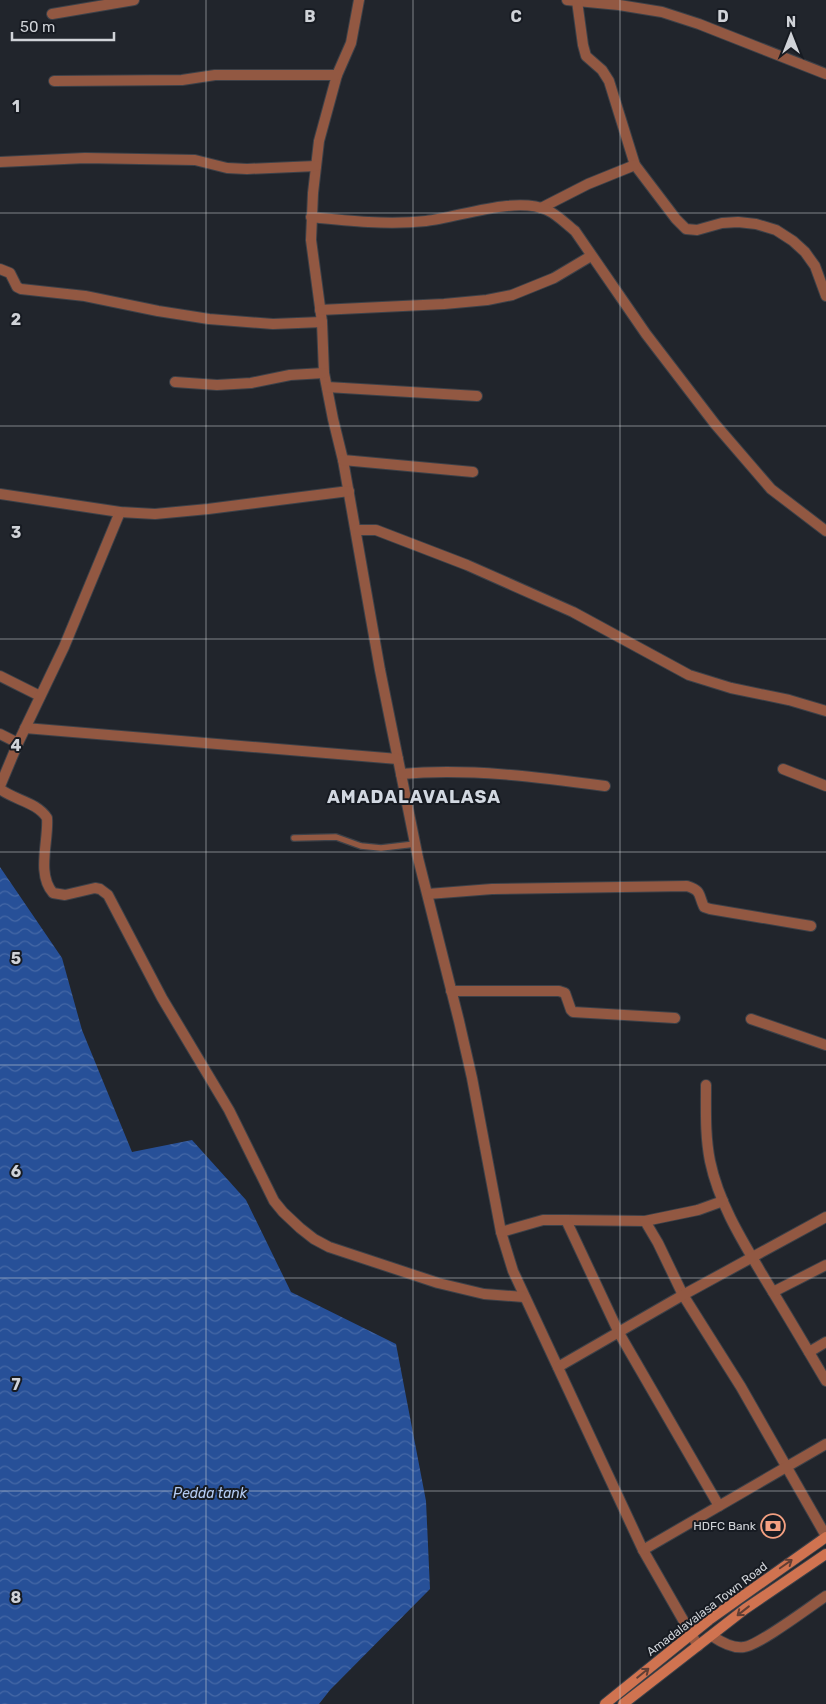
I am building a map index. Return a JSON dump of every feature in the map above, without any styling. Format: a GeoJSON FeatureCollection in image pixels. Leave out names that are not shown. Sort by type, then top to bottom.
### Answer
{"type":"FeatureCollection","features":[{"type":"Feature","properties":{"kind":"main road","name":"Amadalavalasa Town Road"},"geometry":{"type":"LineString","coordinates":[[605,1704],[691,1635],[771,1575],[826,1537]]}},
{"type":"Feature","properties":{"kind":"main road","name":"Amadalavalasa Town Road"},"geometry":{"type":"LineString","coordinates":[[623,1704],[745,1609],[826,1554]]}},
{"type":"Feature","properties":{"kind":"street"},"geometry":{"type":"LineString","coordinates":[[52,14],[134,0]]}},
{"type":"Feature","properties":{"kind":"street"},"geometry":{"type":"LineString","coordinates":[[359,0],[350,43],[337,75],[319,141],[311,217],[311,240],[322,322],[324,374],[343,460],[400,774],[415,844],[472,1078],[501,1232],[513,1271],[643,1550],[698,1646]]}},
{"type":"Feature","properties":{"kind":"street"},"geometry":{"type":"LineString","coordinates":[[826,74],[699,24],[662,12],[572,0],[586,56],[602,70],[609,81],[635,165],[676,220],[686,229],[696,230],[722,223],[738,222],[756,224],[776,230],[806,252],[815,266],[826,296]]}},
{"type":"Feature","properties":{"kind":"street"},"geometry":{"type":"LineString","coordinates":[[54,81],[182,80],[215,75],[337,75]]}},
{"type":"Feature","properties":{"kind":"street"},"geometry":{"type":"LineString","coordinates":[[0,162],[85,158],[195,160],[227,168],[247,169],[316,166]]}},
{"type":"Feature","properties":{"kind":"street"},"geometry":{"type":"LineString","coordinates":[[541,208],[588,184],[635,165]]}},
{"type":"Feature","properties":{"kind":"street"},"geometry":{"type":"LineString","coordinates":[[311,217],[353,222],[426,221],[500,206],[521,205],[549,211],[574,231],[646,334],[715,424],[771,489],[826,531]]}},
{"type":"Feature","properties":{"kind":"street"},"geometry":{"type":"LineString","coordinates":[[320,310],[487,300],[512,295],[554,278],[592,256]]}},
{"type":"Feature","properties":{"kind":"street"},"geometry":{"type":"LineString","coordinates":[[0,269],[10,273],[17,287],[21,289],[85,296],[209,319],[273,324],[322,322]]}},
{"type":"Feature","properties":{"kind":"street"},"geometry":{"type":"LineString","coordinates":[[175,382],[218,385],[251,383],[290,375],[324,374]]}},
{"type":"Feature","properties":{"kind":"street"},"geometry":{"type":"LineString","coordinates":[[327,387],[477,396]]}},
{"type":"Feature","properties":{"kind":"street"},"geometry":{"type":"LineString","coordinates":[[343,460],[473,472]]}},
{"type":"Feature","properties":{"kind":"street"},"geometry":{"type":"LineString","coordinates":[[0,494],[120,512],[155,514],[349,492]]}},
{"type":"Feature","properties":{"kind":"street"},"geometry":{"type":"LineString","coordinates":[[120,512],[64,647],[18,742],[0,788],[5,793],[38,808],[46,818],[44,866],[46,884],[53,893],[65,895],[100,888],[108,895],[162,998],[229,1110],[274,1201],[283,1212],[314,1239],[358,1257],[438,1283],[476,1292],[524,1297]]}},
{"type":"Feature","properties":{"kind":"street"},"geometry":{"type":"LineString","coordinates":[[356,530],[376,530],[467,565],[573,612],[689,675],[731,688],[789,700],[826,711]]}},
{"type":"Feature","properties":{"kind":"street"},"geometry":{"type":"LineString","coordinates":[[0,676],[40,696]]}},
{"type":"Feature","properties":{"kind":"street"},"geometry":{"type":"LineString","coordinates":[[25,728],[398,759]]}},
{"type":"Feature","properties":{"kind":"street"},"geometry":{"type":"LineString","coordinates":[[0,734],[18,742]]}},
{"type":"Feature","properties":{"kind":"street"},"geometry":{"type":"LineString","coordinates":[[783,769],[826,786]]}},
{"type":"Feature","properties":{"kind":"street"},"geometry":{"type":"LineString","coordinates":[[400,774],[474,773],[551,779],[605,786]]}},
{"type":"Feature","properties":{"kind":"street"},"geometry":{"type":"LineString","coordinates":[[428,894],[492,889],[687,886],[696,889],[700,893],[704,906],[710,909],[811,926]]}},
{"type":"Feature","properties":{"kind":"street"},"geometry":{"type":"LineString","coordinates":[[452,991],[559,991],[565,993],[573,1012],[675,1018]]}},
{"type":"Feature","properties":{"kind":"street"},"geometry":{"type":"LineString","coordinates":[[751,1019],[826,1045]]}},
{"type":"Feature","properties":{"kind":"street"},"geometry":{"type":"LineString","coordinates":[[706,1085],[706,1137],[711,1163],[723,1201],[752,1257],[826,1381]]}},
{"type":"Feature","properties":{"kind":"street"},"geometry":{"type":"LineString","coordinates":[[501,1232],[543,1220],[645,1221],[698,1210],[723,1201]]}},
{"type":"Feature","properties":{"kind":"street"},"geometry":{"type":"LineString","coordinates":[[558,1367],[683,1294],[826,1217]]}},
{"type":"Feature","properties":{"kind":"street"},"geometry":{"type":"LineString","coordinates":[[566,1220],[619,1333],[719,1506]]}},
{"type":"Feature","properties":{"kind":"street"},"geometry":{"type":"LineString","coordinates":[[645,1221],[683,1294],[741,1388],[826,1537]]}},
{"type":"Feature","properties":{"kind":"street"},"geometry":{"type":"LineString","coordinates":[[773,1292],[826,1265]]}},
{"type":"Feature","properties":{"kind":"street"},"geometry":{"type":"LineString","coordinates":[[808,1352],[826,1342]]}},
{"type":"Feature","properties":{"kind":"street"},"geometry":{"type":"LineString","coordinates":[[643,1550],[826,1444]]}},
{"type":"Feature","properties":{"kind":"street"},"geometry":{"type":"LineString","coordinates":[[712,1636],[725,1644],[745,1647],[762,1639],[826,1596]]}},
{"type":"Feature","properties":{"kind":"lane"},"geometry":{"type":"LineString","coordinates":[[294,838],[336,837],[361,846],[380,848],[415,844]]}},
{"type":"Feature","properties":{"kind":"water","name":"Pedda tank"},"geometry":{"type":"Polygon","coordinates":[[[0,867],[62,958],[82,1030],[132,1152],[192,1140],[246,1200],[291,1292],[396,1344],[426,1501],[430,1589],[330,1690],[319,1704],[0,1704],[0,867]]]}},
{"type":"Feature","properties":{"kind":"place","name":"HDFC Bank"},"geometry":{"type":"Point","coordinates":[773,1526]}},
{"type":"Feature","properties":{"kind":"district","name":"AMADALAVALASA"},"geometry":{"type":"Point","coordinates":[414,797]}}]}
